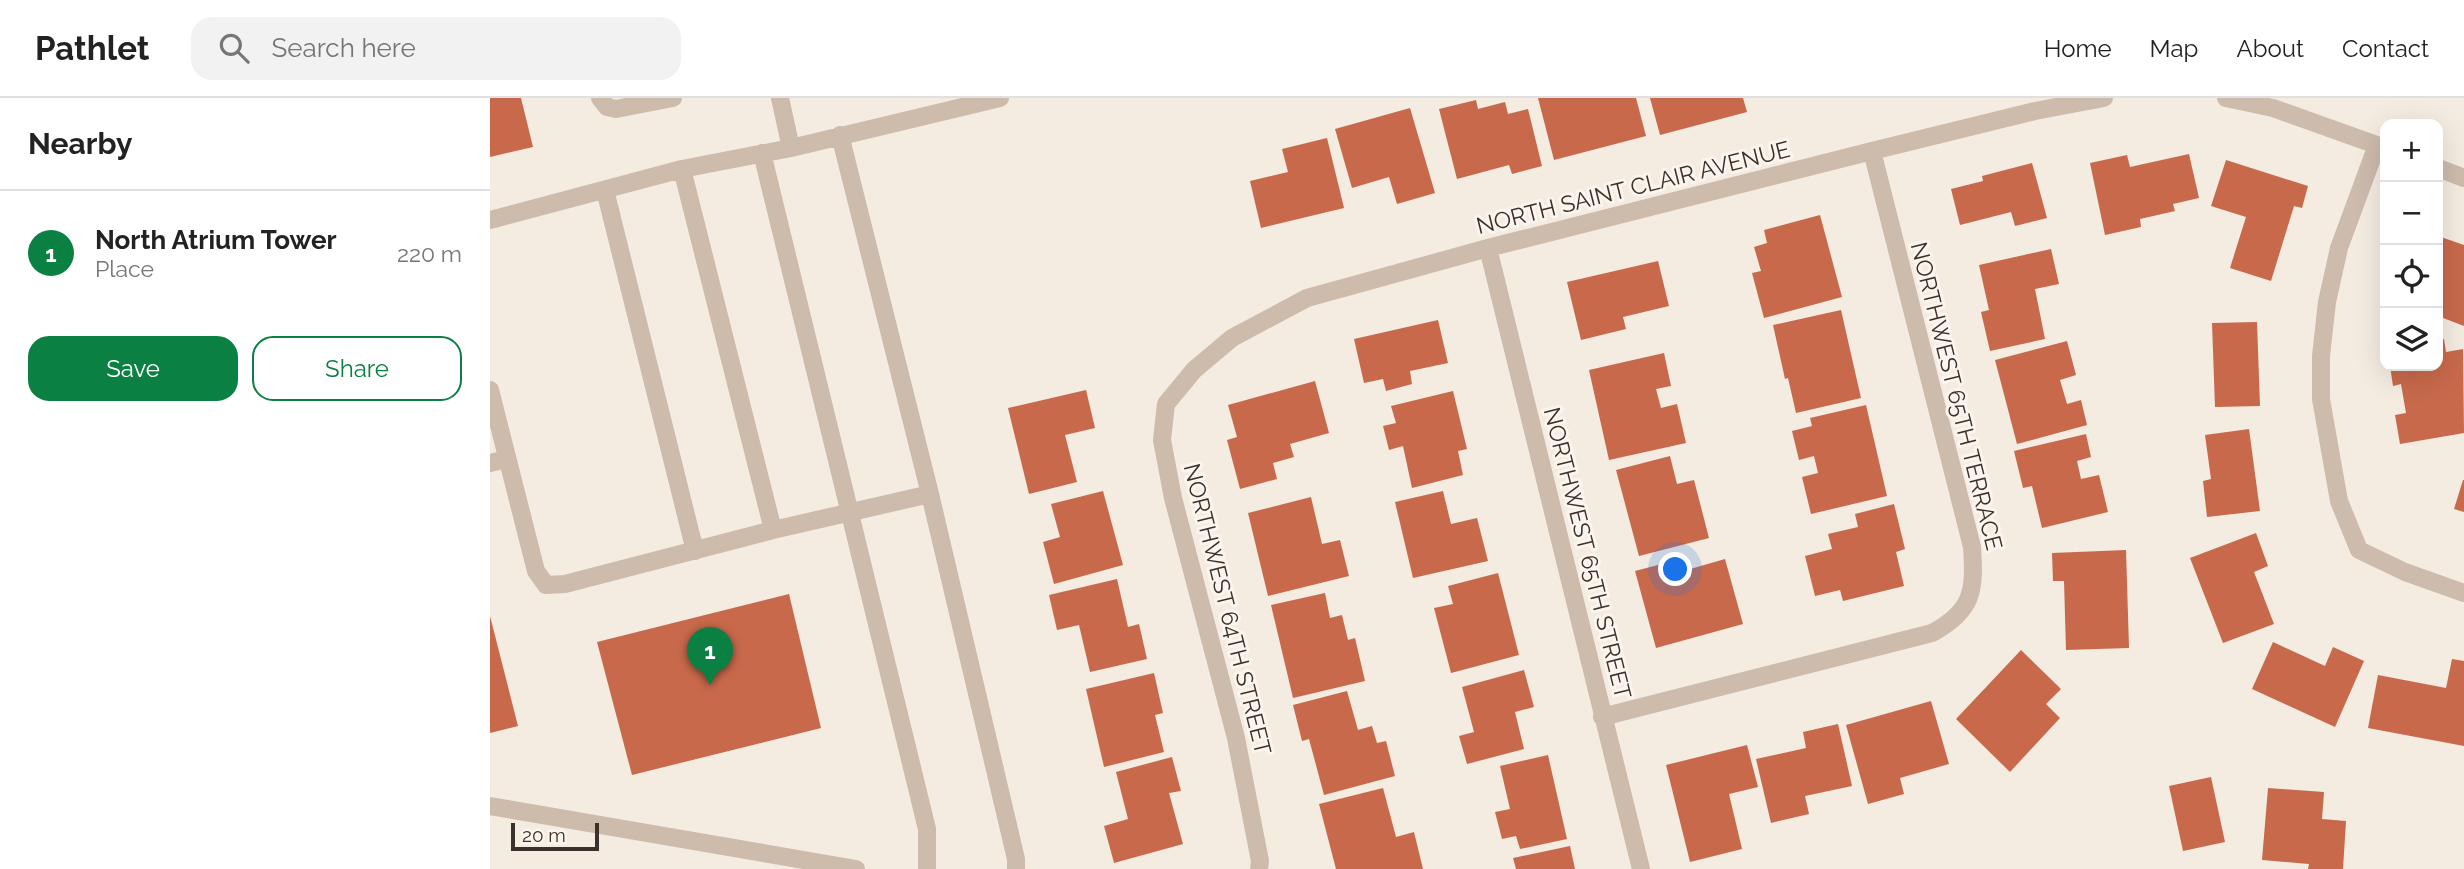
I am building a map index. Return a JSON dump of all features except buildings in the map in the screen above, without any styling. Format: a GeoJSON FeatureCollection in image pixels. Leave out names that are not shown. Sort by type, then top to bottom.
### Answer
{"type":"FeatureCollection","features":[{"type":"Feature","properties":{"kind":"street"},"geometry":{"type":"LineString","coordinates":[[600,98],[607,107],[615,109],[673,98]]}},
{"type":"Feature","properties":{"kind":"street"},"geometry":{"type":"LineString","coordinates":[[780,98],[791,148]]}},
{"type":"Feature","properties":{"kind":"street"},"geometry":{"type":"LineString","coordinates":[[490,220],[682,169],[791,148],[1000,98]]}},
{"type":"Feature","properties":{"kind":"street","name":"NORTH SAINT CLAIR AVENUE"},"geometry":{"type":"LineString","coordinates":[[1194,370],[1232,338],[1307,298],[1488,248],[2035,111],[2104,98]]}},
{"type":"Feature","properties":{"kind":"street"},"geometry":{"type":"LineString","coordinates":[[2227,98],[2274,103],[2380,147]]}},
{"type":"Feature","properties":{"kind":"street"},"geometry":{"type":"LineString","coordinates":[[840,135],[930,494],[1016,859],[1016,869]]}},
{"type":"Feature","properties":{"kind":"street"},"geometry":{"type":"LineString","coordinates":[[2380,149],[2339,248],[2327,302],[2321,356],[2321,399],[2339,501],[2359,550],[2405,572],[2464,593]]}},
{"type":"Feature","properties":{"kind":"street","name":"NORTHWEST 65TH TERRACE"},"geometry":{"type":"LineString","coordinates":[[1602,716],[1920,637],[1952,623],[1965,607],[1974,573],[1972,547],[1872,152]]}},
{"type":"Feature","properties":{"kind":"street"},"geometry":{"type":"LineString","coordinates":[[762,153],[927,829],[927,869]]}},
{"type":"Feature","properties":{"kind":"street"},"geometry":{"type":"LineString","coordinates":[[682,169],[773,530]]}},
{"type":"Feature","properties":{"kind":"street"},"geometry":{"type":"LineString","coordinates":[[2443,170],[2464,178]]}},
{"type":"Feature","properties":{"kind":"street"},"geometry":{"type":"LineString","coordinates":[[605,190],[695,551]]}},
{"type":"Feature","properties":{"kind":"street","name":"NORTHWEST 65TH STREET"},"geometry":{"type":"LineString","coordinates":[[1488,248],[1641,869]]}},
{"type":"Feature","properties":{"kind":"street","name":"NORTHWEST 64TH STREET"},"geometry":{"type":"LineString","coordinates":[[1194,370],[1167,404],[1161,440],[1173,498],[1236,738],[1260,861],[1259,869]]}},
{"type":"Feature","properties":{"kind":"street"},"geometry":{"type":"LineString","coordinates":[[490,390],[499,461],[536,571],[546,584],[565,584],[773,530],[930,494]]}},
{"type":"Feature","properties":{"kind":"street"},"geometry":{"type":"LineString","coordinates":[[490,806],[856,869]]}},
{"type":"Feature","properties":{"kind":"place","name":"North Atrium Tower"},"geometry":{"type":"Point","coordinates":[710,685]}}]}
